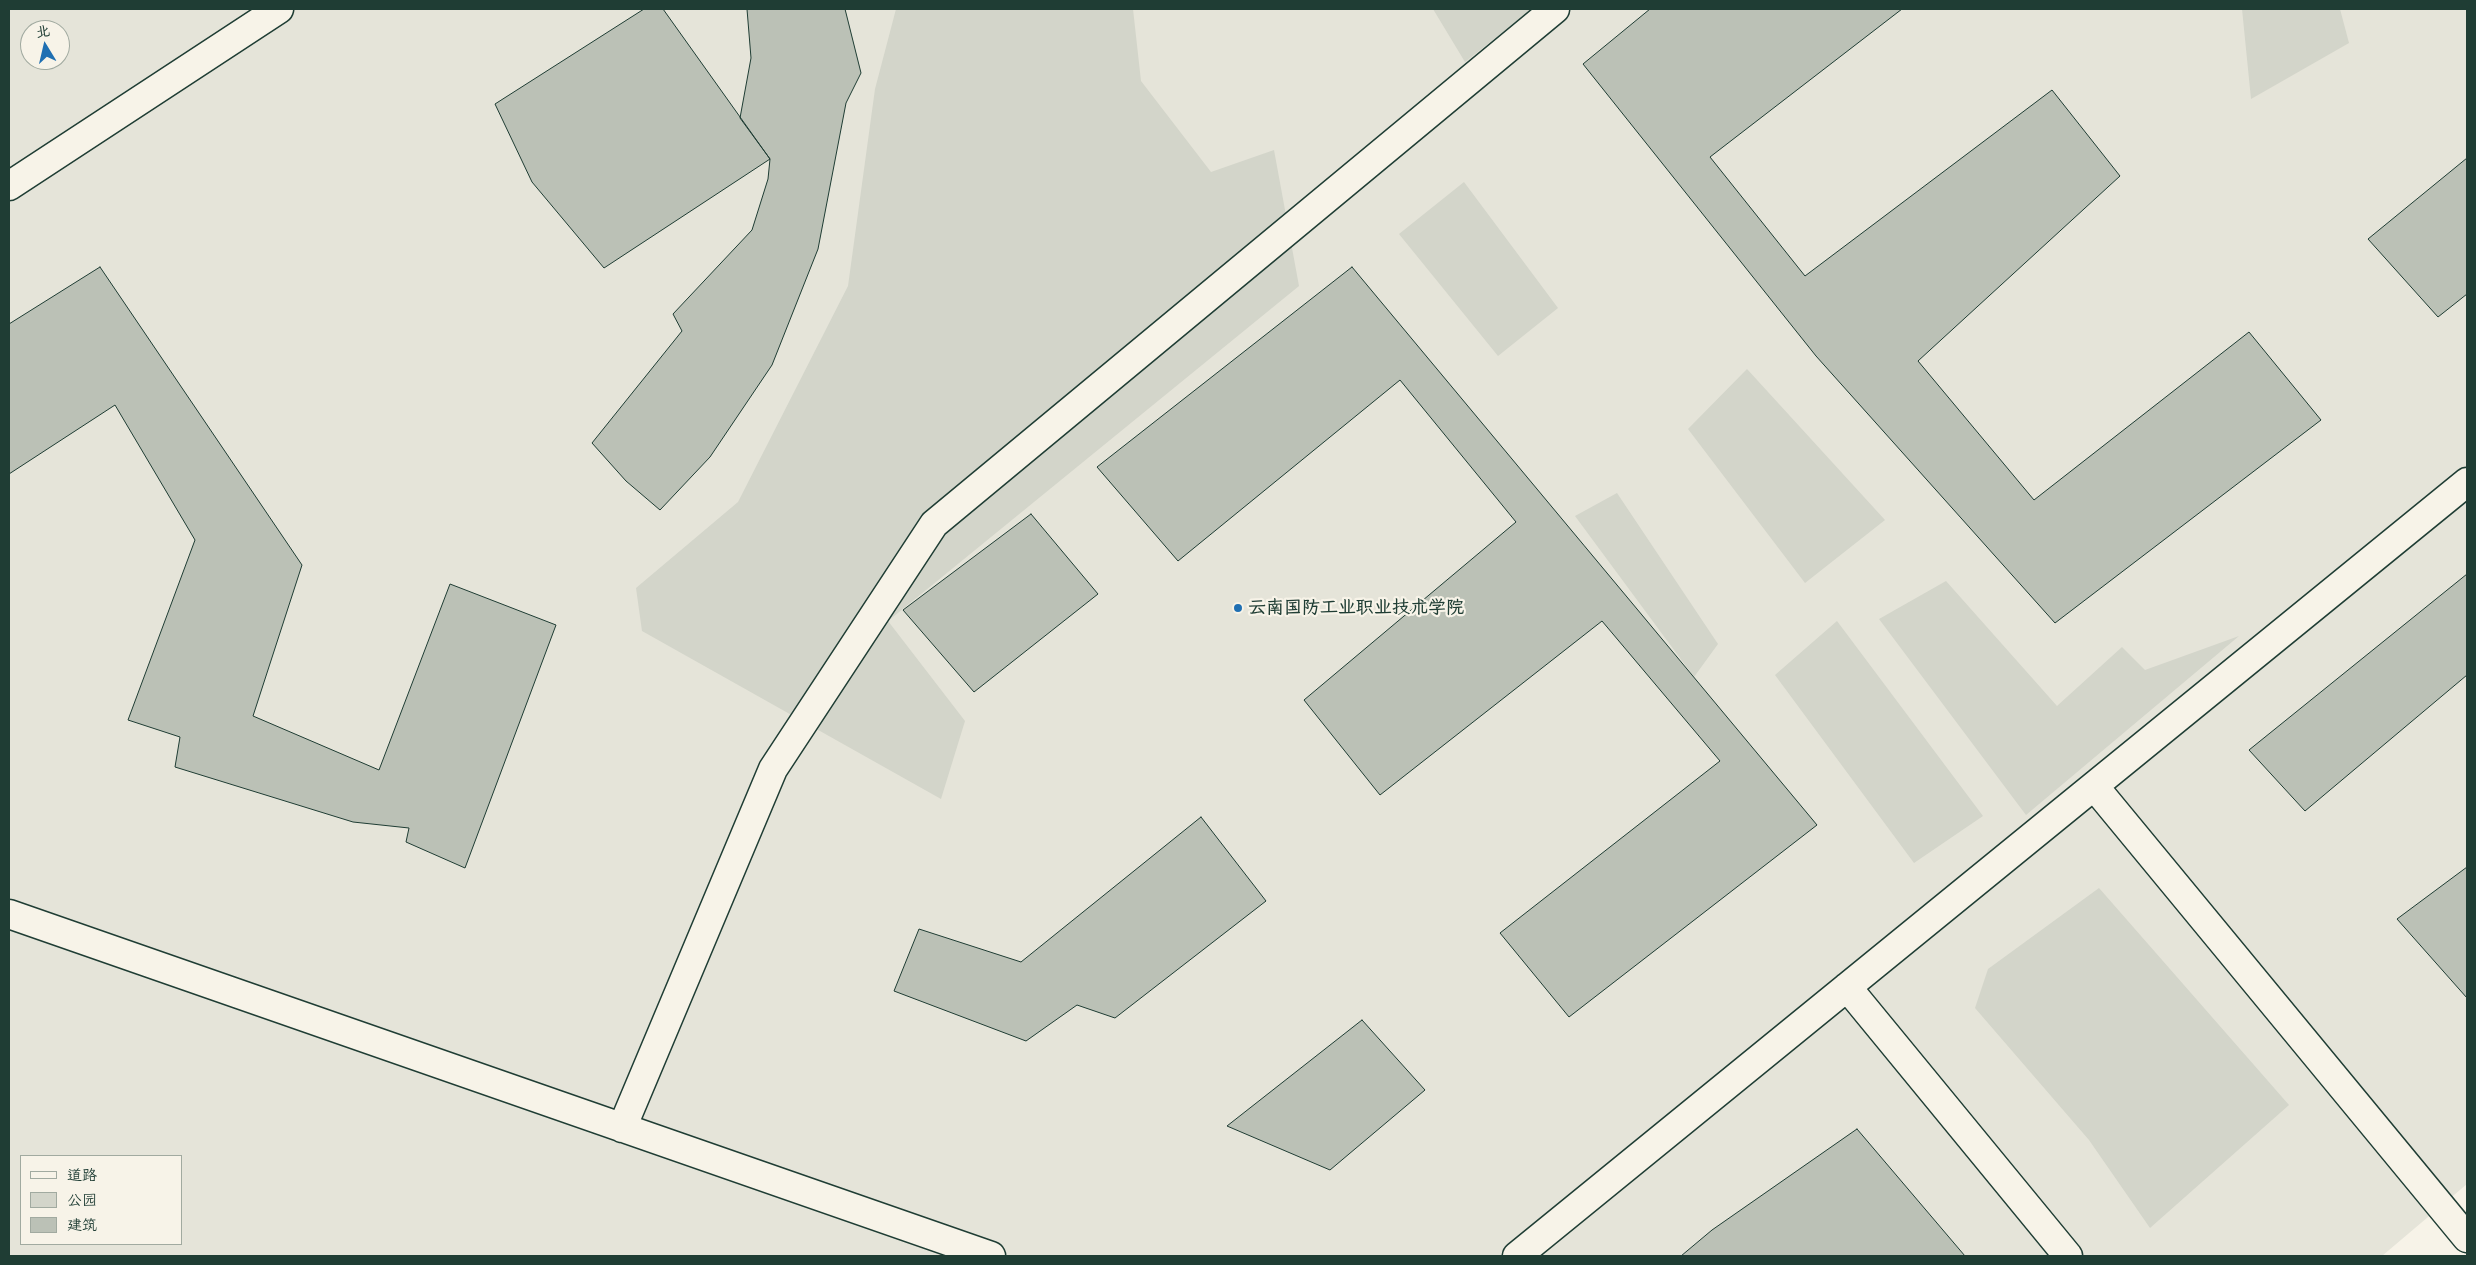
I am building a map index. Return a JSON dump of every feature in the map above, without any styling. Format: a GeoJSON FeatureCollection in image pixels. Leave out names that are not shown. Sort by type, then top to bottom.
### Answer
{"type":"FeatureCollection","features":[{"type":"Feature","properties":{"kind":"street"},"geometry":{"type":"LineString","coordinates":[[9,186],[279,9]]}},
{"type":"Feature","properties":{"kind":"street"},"geometry":{"type":"LineString","coordinates":[[622,1128],[773,769],[934,524],[1554,9]]}},
{"type":"Feature","properties":{"kind":"street"},"geometry":{"type":"LineString","coordinates":[[1516,1256],[2467,482]]}},
{"type":"Feature","properties":{"kind":"street"},"geometry":{"type":"LineString","coordinates":[[2094,786],[2467,1238]]}},
{"type":"Feature","properties":{"kind":"street"},"geometry":{"type":"LineString","coordinates":[[9,914],[991,1256]]}},
{"type":"Feature","properties":{"kind":"street"},"geometry":{"type":"LineString","coordinates":[[1847,987],[2068,1256]]}},
{"type":"Feature","properties":{"kind":"shaded area","name":"云南国防工业职业技术学院"},"geometry":{"type":"Polygon","coordinates":[[[9,9],[2467,9],[2467,1184],[2382,1256],[9,1256],[9,9]]]}},
{"type":"Feature","properties":{"kind":"green space"},"geometry":{"type":"Polygon","coordinates":[[[896,9],[1133,9],[1141,81],[1211,172],[1274,150],[1299,286],[888,621],[965,721],[941,799],[642,631],[636,588],[738,502],[848,286],[875,89],[896,9]]]}},
{"type":"Feature","properties":{"kind":"green space"},"geometry":{"type":"Polygon","coordinates":[[[1433,9],[1532,9],[1465,62],[1433,9]]]}},
{"type":"Feature","properties":{"kind":"green space"},"geometry":{"type":"Polygon","coordinates":[[[2242,9],[2340,9],[2349,43],[2251,99],[2242,9]]]}},
{"type":"Feature","properties":{"kind":"green space"},"geometry":{"type":"Polygon","coordinates":[[[1464,182],[1558,308],[1498,356],[1399,234],[1464,182]]]}},
{"type":"Feature","properties":{"kind":"green space"},"geometry":{"type":"Polygon","coordinates":[[[1747,369],[1885,520],[1805,583],[1688,429],[1747,369]]]}},
{"type":"Feature","properties":{"kind":"green space"},"geometry":{"type":"Polygon","coordinates":[[[1617,493],[1718,644],[1694,677],[1575,516],[1617,493]]]}},
{"type":"Feature","properties":{"kind":"green space"},"geometry":{"type":"Polygon","coordinates":[[[1946,581],[2057,706],[2122,647],[2145,670],[2239,636],[2026,815],[1879,619],[1946,581]]]}},
{"type":"Feature","properties":{"kind":"green space"},"geometry":{"type":"Polygon","coordinates":[[[1837,621],[1983,816],[1914,863],[1775,675],[1837,621]]]}},
{"type":"Feature","properties":{"kind":"green space"},"geometry":{"type":"Polygon","coordinates":[[[2099,888],[2289,1105],[2150,1228],[2089,1140],[1975,1008],[1988,969],[2099,888]]]}},
{"type":"Feature","properties":{"kind":"building"},"geometry":{"type":"Polygon","coordinates":[[[644,9],[663,9],[770,159],[604,268],[532,182],[495,104],[644,9]]]}},
{"type":"Feature","properties":{"kind":"building"},"geometry":{"type":"Polygon","coordinates":[[[747,9],[845,9],[861,73],[846,103],[818,249],[772,365],[710,457],[660,510],[626,481],[592,443],[682,331],[673,314],[752,230],[768,179],[770,159],[740,118],[751,58],[747,9]]]}},
{"type":"Feature","properties":{"kind":"building"},"geometry":{"type":"Polygon","coordinates":[[[1650,9],[1902,9],[1710,157],[1805,276],[2052,90],[2120,176],[1918,361],[2034,500],[2249,332],[2321,420],[2055,623],[1816,356],[1583,64],[1650,9]]]}},
{"type":"Feature","properties":{"kind":"building"},"geometry":{"type":"Polygon","coordinates":[[[2467,158],[2467,294],[2438,317],[2368,239],[2467,158]]]}},
{"type":"Feature","properties":{"kind":"building"},"geometry":{"type":"Polygon","coordinates":[[[100,267],[302,565],[253,716],[379,770],[450,584],[556,625],[465,868],[406,842],[409,828],[353,822],[175,767],[180,737],[128,720],[195,540],[115,405],[9,474],[9,324],[100,267]]]}},
{"type":"Feature","properties":{"kind":"building"},"geometry":{"type":"Polygon","coordinates":[[[1352,267],[1817,825],[1569,1017],[1500,933],[1720,761],[1602,621],[1380,795],[1304,700],[1516,522],[1400,380],[1178,561],[1097,467],[1352,267]]]}},
{"type":"Feature","properties":{"kind":"building"},"geometry":{"type":"Polygon","coordinates":[[[1031,514],[1098,594],[974,692],[903,610],[1031,514]]]}},
{"type":"Feature","properties":{"kind":"building"},"geometry":{"type":"Polygon","coordinates":[[[2467,574],[2467,675],[2305,811],[2249,750],[2467,574]]]}},
{"type":"Feature","properties":{"kind":"building"},"geometry":{"type":"Polygon","coordinates":[[[1201,817],[1266,901],[1115,1018],[1077,1005],[1026,1041],[894,991],[919,929],[1021,962],[1201,817]]]}},
{"type":"Feature","properties":{"kind":"building"},"geometry":{"type":"Polygon","coordinates":[[[2467,867],[2467,998],[2397,919],[2467,867]]]}},
{"type":"Feature","properties":{"kind":"building"},"geometry":{"type":"Polygon","coordinates":[[[1362,1020],[1425,1090],[1330,1170],[1227,1126],[1362,1020]]]}},
{"type":"Feature","properties":{"kind":"building"},"geometry":{"type":"Polygon","coordinates":[[[1857,1129],[1965,1256],[1681,1256],[1712,1230],[1857,1129]]]}},
{"type":"Feature","properties":{"kind":"place","name":"云南国防工业职业技术学院"},"geometry":{"type":"Point","coordinates":[1238,608]}}]}
